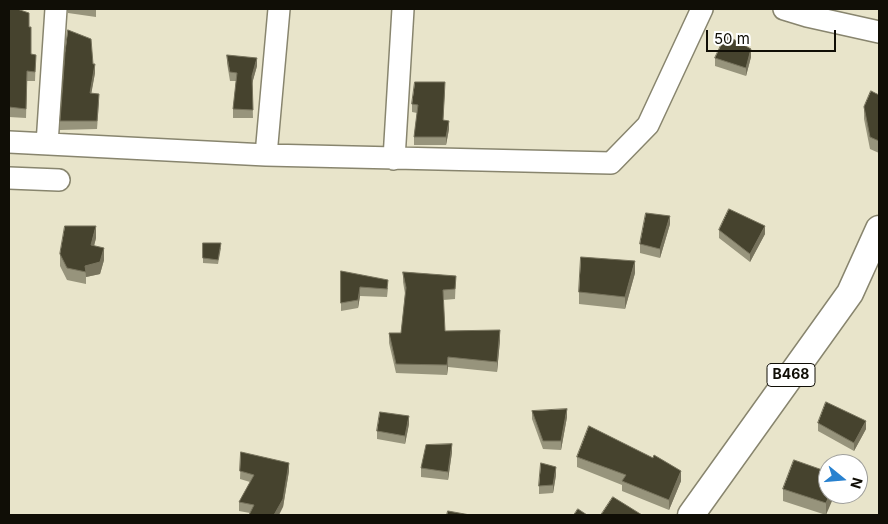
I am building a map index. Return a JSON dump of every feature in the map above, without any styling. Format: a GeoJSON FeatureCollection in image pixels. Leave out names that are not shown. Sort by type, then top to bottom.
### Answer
{"type":"FeatureCollection","features":[{"type":"Feature","properties":{"kind":"main road","name":"B468"},"geometry":{"type":"LineString","coordinates":[[691,515],[850,293],[879,229]]}},
{"type":"Feature","properties":{"kind":"street"},"geometry":{"type":"LineString","coordinates":[[47,144],[56,9]]}},
{"type":"Feature","properties":{"kind":"street"},"geometry":{"type":"LineString","coordinates":[[266,155],[279,9]]}},
{"type":"Feature","properties":{"kind":"street"},"geometry":{"type":"LineString","coordinates":[[394,159],[403,9]]}},
{"type":"Feature","properties":{"kind":"street"},"geometry":{"type":"LineString","coordinates":[[9,142],[266,155],[612,163],[648,125],[702,9]]}},
{"type":"Feature","properties":{"kind":"street"},"geometry":{"type":"LineString","coordinates":[[784,9],[879,32]]}},
{"type":"Feature","properties":{"kind":"street"},"geometry":{"type":"LineString","coordinates":[[9,178],[59,180]]}},
{"type":"Feature","properties":{"kind":"building"},"geometry":{"type":"Polygon","coordinates":[[[9,9],[17,9],[29,13],[31,54],[36,55],[35,72],[27,71],[26,109],[9,107],[9,9]]]}},
{"type":"Feature","properties":{"kind":"building"},"geometry":{"type":"Polygon","coordinates":[[[68,30],[91,39],[93,64],[95,64],[90,93],[99,94],[97,121],[60,121],[68,30]]]}},
{"type":"Feature","properties":{"kind":"building"},"geometry":{"type":"Polygon","coordinates":[[[726,35],[751,49],[746,68],[715,58],[726,35]]]}},
{"type":"Feature","properties":{"kind":"building"},"geometry":{"type":"Polygon","coordinates":[[[227,55],[257,58],[252,76],[253,110],[233,109],[237,73],[230,72],[227,55]]]}},
{"type":"Feature","properties":{"kind":"building"},"geometry":{"type":"Polygon","coordinates":[[[415,82],[445,82],[443,120],[449,121],[446,137],[414,137],[418,105],[412,104],[415,82]]]}},
{"type":"Feature","properties":{"kind":"building"},"geometry":{"type":"Polygon","coordinates":[[[871,91],[879,95],[879,141],[870,137],[864,107],[871,91]]]}},
{"type":"Feature","properties":{"kind":"building"},"geometry":{"type":"Polygon","coordinates":[[[729,209],[765,226],[750,254],[719,230],[729,209]]]}},
{"type":"Feature","properties":{"kind":"building"},"geometry":{"type":"Polygon","coordinates":[[[646,213],[670,216],[660,249],[640,244],[646,213]]]}},
{"type":"Feature","properties":{"kind":"building"},"geometry":{"type":"Polygon","coordinates":[[[65,226],[96,226],[91,245],[104,248],[100,262],[85,266],[86,272],[67,268],[60,254],[65,226]]]}},
{"type":"Feature","properties":{"kind":"building"},"geometry":{"type":"Polygon","coordinates":[[[203,243],[221,243],[218,260],[203,258],[203,243]]]}},
{"type":"Feature","properties":{"kind":"building"},"geometry":{"type":"Polygon","coordinates":[[[581,257],[635,261],[625,297],[579,292],[581,257]]]}},
{"type":"Feature","properties":{"kind":"building"},"geometry":{"type":"Polygon","coordinates":[[[341,271],[388,280],[387,289],[360,287],[358,300],[341,303],[341,271]]]}},
{"type":"Feature","properties":{"kind":"building"},"geometry":{"type":"Polygon","coordinates":[[[403,272],[456,276],[455,289],[443,290],[445,331],[500,330],[497,362],[448,357],[447,365],[396,364],[389,333],[401,333],[406,288],[403,272]]]}},
{"type":"Feature","properties":{"kind":"building"},"geometry":{"type":"Polygon","coordinates":[[[826,402],[866,421],[854,443],[818,423],[826,402]]]}},
{"type":"Feature","properties":{"kind":"building"},"geometry":{"type":"Polygon","coordinates":[[[567,409],[561,441],[543,441],[532,411],[567,409]]]}},
{"type":"Feature","properties":{"kind":"building"},"geometry":{"type":"Polygon","coordinates":[[[380,412],[409,416],[405,436],[377,431],[380,412]]]}},
{"type":"Feature","properties":{"kind":"building"},"geometry":{"type":"Polygon","coordinates":[[[589,426],[653,458],[654,455],[681,471],[669,500],[622,481],[626,475],[577,457],[589,426]]]}},
{"type":"Feature","properties":{"kind":"building"},"geometry":{"type":"Polygon","coordinates":[[[452,444],[448,472],[421,468],[426,445],[452,444]]]}},
{"type":"Feature","properties":{"kind":"building"},"geometry":{"type":"Polygon","coordinates":[[[241,452],[289,463],[283,499],[274,515],[249,515],[254,505],[239,502],[254,475],[240,471],[241,452]]]}},
{"type":"Feature","properties":{"kind":"building"},"geometry":{"type":"Polygon","coordinates":[[[794,460],[818,468],[818,500],[783,489],[794,460]]]}},
{"type":"Feature","properties":{"kind":"building"},"geometry":{"type":"Polygon","coordinates":[[[541,463],[556,467],[553,485],[539,486],[541,463]]]}},
{"type":"Feature","properties":{"kind":"building"},"geometry":{"type":"Polygon","coordinates":[[[613,497],[642,515],[601,515],[613,497]]]}},
{"type":"Feature","properties":{"kind":"building"},"geometry":{"type":"Polygon","coordinates":[[[578,509],[587,515],[574,515],[578,509]]]}},
{"type":"Feature","properties":{"kind":"building"},"geometry":{"type":"Polygon","coordinates":[[[448,511],[470,515],[447,515],[448,511]]]}}]}
